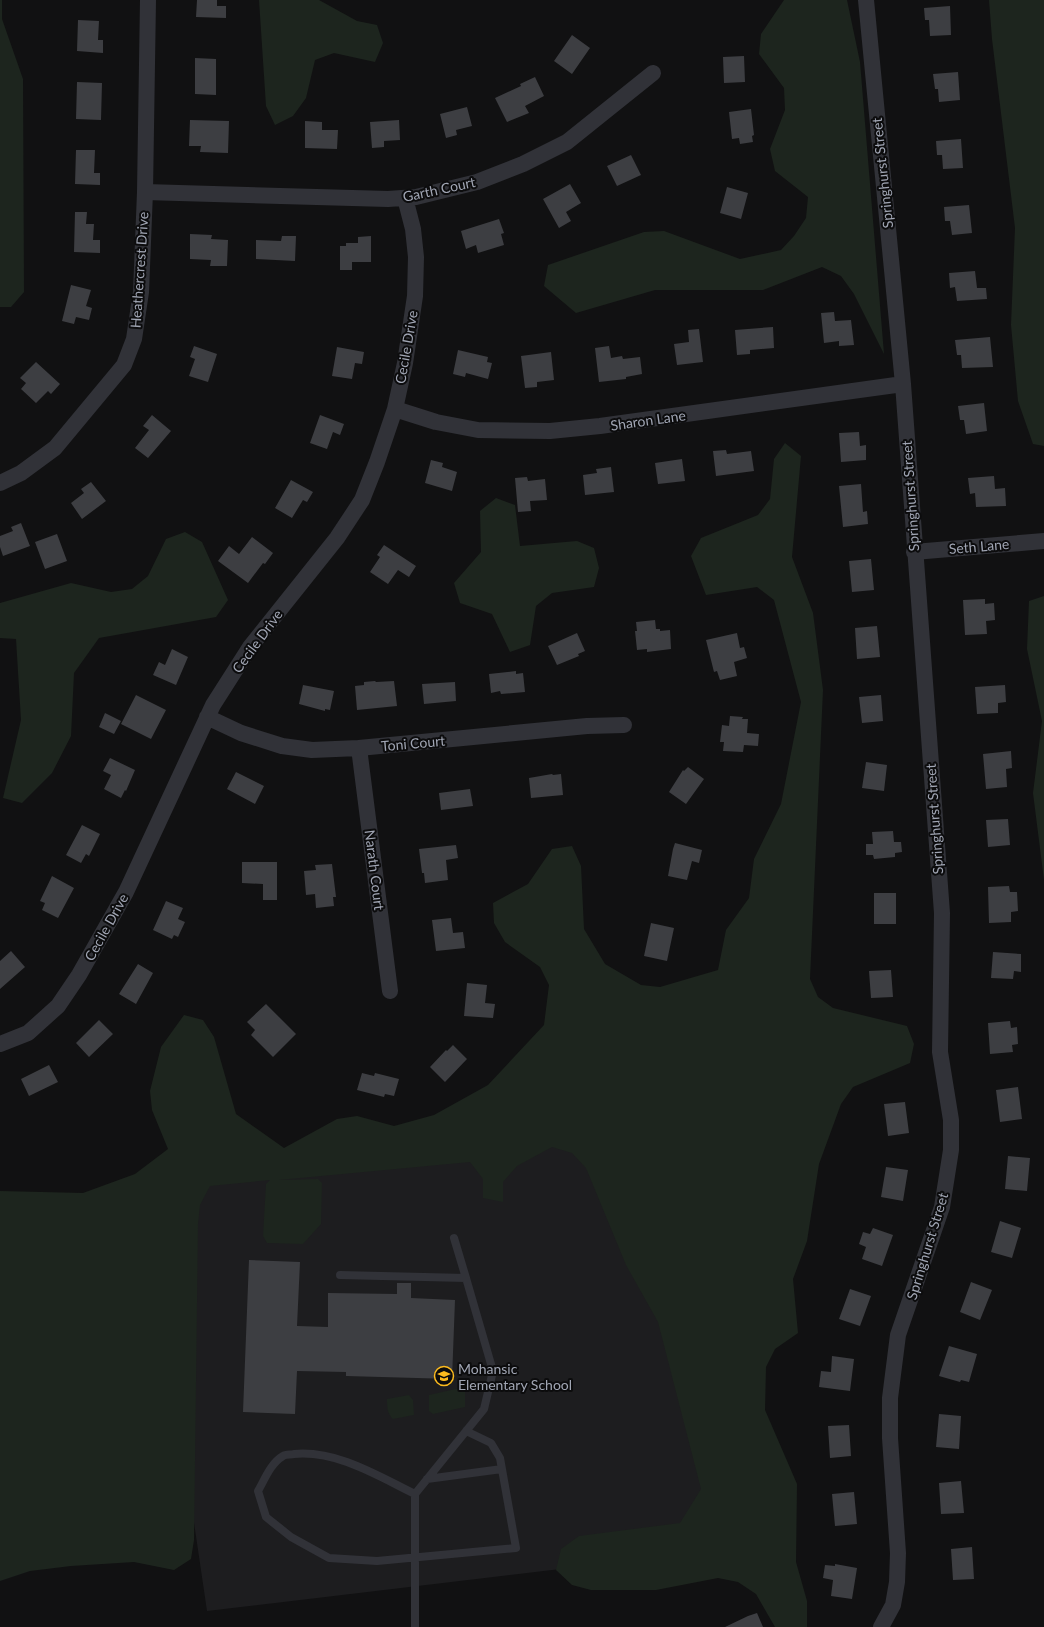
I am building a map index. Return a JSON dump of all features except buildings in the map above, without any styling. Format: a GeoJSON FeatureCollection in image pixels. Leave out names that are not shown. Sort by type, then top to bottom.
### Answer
{"type":"FeatureCollection","features":[{"type":"Feature","properties":{"kind":"street","name":"Heathercrest Drive"},"geometry":{"type":"LineString","coordinates":[[0,483],[21,473],[55,448],[124,365],[134,339],[140,292],[145,192],[148,0]]}},
{"type":"Feature","properties":{"kind":"street","name":"Springhurst Street"},"geometry":{"type":"LineString","coordinates":[[866,0],[903,384],[914,552],[942,913],[940,1052],[951,1120],[951,1150],[942,1207],[898,1334],[890,1398],[890,1438],[898,1553],[897,1582],[894,1605],[881,1627]]}},
{"type":"Feature","properties":{"kind":"street","name":"Garth Court"},"geometry":{"type":"LineString","coordinates":[[145,192],[388,199],[416,197],[477,182],[523,164],[567,142],[653,73]]}},
{"type":"Feature","properties":{"kind":"street","name":"Cecile Drive"},"geometry":{"type":"LineString","coordinates":[[0,1044],[28,1033],[58,1006],[79,975],[126,892],[213,705],[250,647],[337,538],[362,500],[395,409],[405,364],[415,296],[415,243],[413,229],[404,198]]}},
{"type":"Feature","properties":{"kind":"street","name":"Sharon Lane"},"geometry":{"type":"LineString","coordinates":[[395,409],[436,422],[478,430],[550,431],[600,426],[903,384]]}},
{"type":"Feature","properties":{"kind":"street","name":"Seth Lane"},"geometry":{"type":"LineString","coordinates":[[914,552],[1044,541]]}},
{"type":"Feature","properties":{"kind":"street","name":"Toni Court"},"geometry":{"type":"LineString","coordinates":[[207,717],[241,733],[282,746],[312,750],[359,748],[587,726],[624,725]]}},
{"type":"Feature","properties":{"kind":"street","name":"Narath Court"},"geometry":{"type":"LineString","coordinates":[[359,748],[390,991]]}},
{"type":"Feature","properties":{"kind":"lane"},"geometry":{"type":"LineString","coordinates":[[415,1627],[415,1494],[484,1409],[493,1371],[454,1238]]}},
{"type":"Feature","properties":{"kind":"lane"},"geometry":{"type":"LineString","coordinates":[[340,1275],[466,1278]]}},
{"type":"Feature","properties":{"kind":"lane"},"geometry":{"type":"LineString","coordinates":[[415,1494],[353,1464],[328,1457],[301,1454],[284,1455],[272,1466],[258,1491],[266,1517],[291,1537],[329,1558],[377,1561],[414,1559],[516,1548],[500,1458],[491,1443],[466,1431]]}},
{"type":"Feature","properties":{"kind":"lane"},"geometry":{"type":"LineString","coordinates":[[427,1479],[502,1469]]}},
{"type":"Feature","properties":{"kind":"shaded area"},"geometry":{"type":"Polygon","coordinates":[[[0,0],[2,0],[2,19],[23,79],[24,292],[11,307],[0,307],[0,0]]]}},
{"type":"Feature","properties":{"kind":"shaded area"},"geometry":{"type":"Polygon","coordinates":[[[259,0],[319,0],[357,21],[377,25],[383,43],[375,62],[334,53],[315,60],[306,98],[293,116],[275,125],[266,106],[259,0]]]}},
{"type":"Feature","properties":{"kind":"shaded area"},"geometry":{"type":"Polygon","coordinates":[[[784,0],[847,0],[860,62],[884,354],[854,294],[841,276],[822,267],[763,290],[655,290],[576,313],[544,286],[548,265],[644,232],[664,231],[740,259],[781,250],[794,236],[806,218],[808,197],[775,171],[770,149],[785,110],[784,88],[759,54],[761,34],[784,0]]]}},
{"type":"Feature","properties":{"kind":"shaded area"},"geometry":{"type":"Polygon","coordinates":[[[989,0],[1044,0],[1044,446],[1033,444],[1018,401],[1011,325],[1015,228],[992,39],[989,0]]]}},
{"type":"Feature","properties":{"kind":"shaded area"},"geometry":{"type":"Polygon","coordinates":[[[785,443],[801,456],[792,557],[813,613],[823,690],[810,979],[818,997],[833,1008],[907,1026],[914,1044],[910,1063],[853,1087],[841,1104],[819,1164],[807,1241],[793,1279],[798,1333],[775,1349],[766,1367],[765,1410],[797,1484],[796,1562],[807,1601],[807,1627],[775,1627],[756,1594],[738,1582],[718,1578],[656,1590],[591,1590],[572,1585],[556,1570],[561,1549],[579,1536],[680,1523],[701,1489],[658,1322],[626,1265],[586,1168],[572,1153],[552,1147],[517,1166],[503,1182],[503,1202],[483,1198],[483,1179],[470,1162],[279,1180],[318,1179],[322,1183],[321,1224],[303,1244],[267,1243],[263,1236],[266,1184],[270,1180],[210,1186],[200,1205],[198,1224],[194,1540],[191,1559],[174,1570],[134,1562],[71,1566],[30,1571],[0,1581],[0,1191],[83,1193],[135,1174],[168,1149],[152,1110],[150,1091],[161,1047],[184,1015],[203,1020],[214,1037],[236,1114],[284,1148],[337,1119],[357,1116],[394,1126],[434,1115],[488,1085],[544,1025],[549,985],[540,967],[505,942],[494,923],[493,903],[528,884],[552,849],[572,846],[581,866],[584,929],[605,964],[641,985],[660,987],[718,970],[726,930],[749,898],[754,859],[781,804],[801,702],[774,600],[757,587],[706,595],[691,556],[701,538],[758,515],[770,499],[774,459],[785,443]]]}},
{"type":"Feature","properties":{"kind":"shaded area"},"geometry":{"type":"Polygon","coordinates":[[[496,498],[515,505],[520,546],[577,541],[594,548],[599,568],[594,587],[552,593],[536,606],[530,645],[510,652],[492,614],[460,603],[454,583],[481,552],[480,511],[496,498]]]}},
{"type":"Feature","properties":{"kind":"shaded area"},"geometry":{"type":"Polygon","coordinates":[[[185,532],[202,542],[228,600],[216,617],[99,638],[74,673],[71,736],[52,773],[22,803],[3,798],[21,720],[16,639],[0,638],[0,603],[71,583],[111,592],[132,589],[148,576],[166,539],[185,532]]]}},
{"type":"Feature","properties":{"kind":"shaded area"},"geometry":{"type":"Polygon","coordinates":[[[1044,596],[1044,880],[1033,793],[1042,721],[1027,649],[1029,601],[1044,596]]]}},
{"type":"Feature","properties":{"kind":"shaded area","name":"Mohansic Elementary School"},"geometry":{"type":"Polygon","coordinates":[[[601,1130],[753,1546],[207,1611],[187,1475],[195,1174],[601,1130]]]}},
{"type":"Feature","properties":{"kind":"shaded area"},"geometry":{"type":"Polygon","coordinates":[[[460,1388],[465,1391],[465,1407],[433,1414],[429,1411],[429,1395],[460,1388]]]}},
{"type":"Feature","properties":{"kind":"shaded area"},"geometry":{"type":"Polygon","coordinates":[[[409,1395],[413,1400],[414,1415],[393,1419],[388,1412],[387,1399],[409,1395]]]}},
{"type":"Feature","properties":{"kind":"place","name":"Mohansic Elementary School"},"geometry":{"type":"Point","coordinates":[444,1376]}}]}
